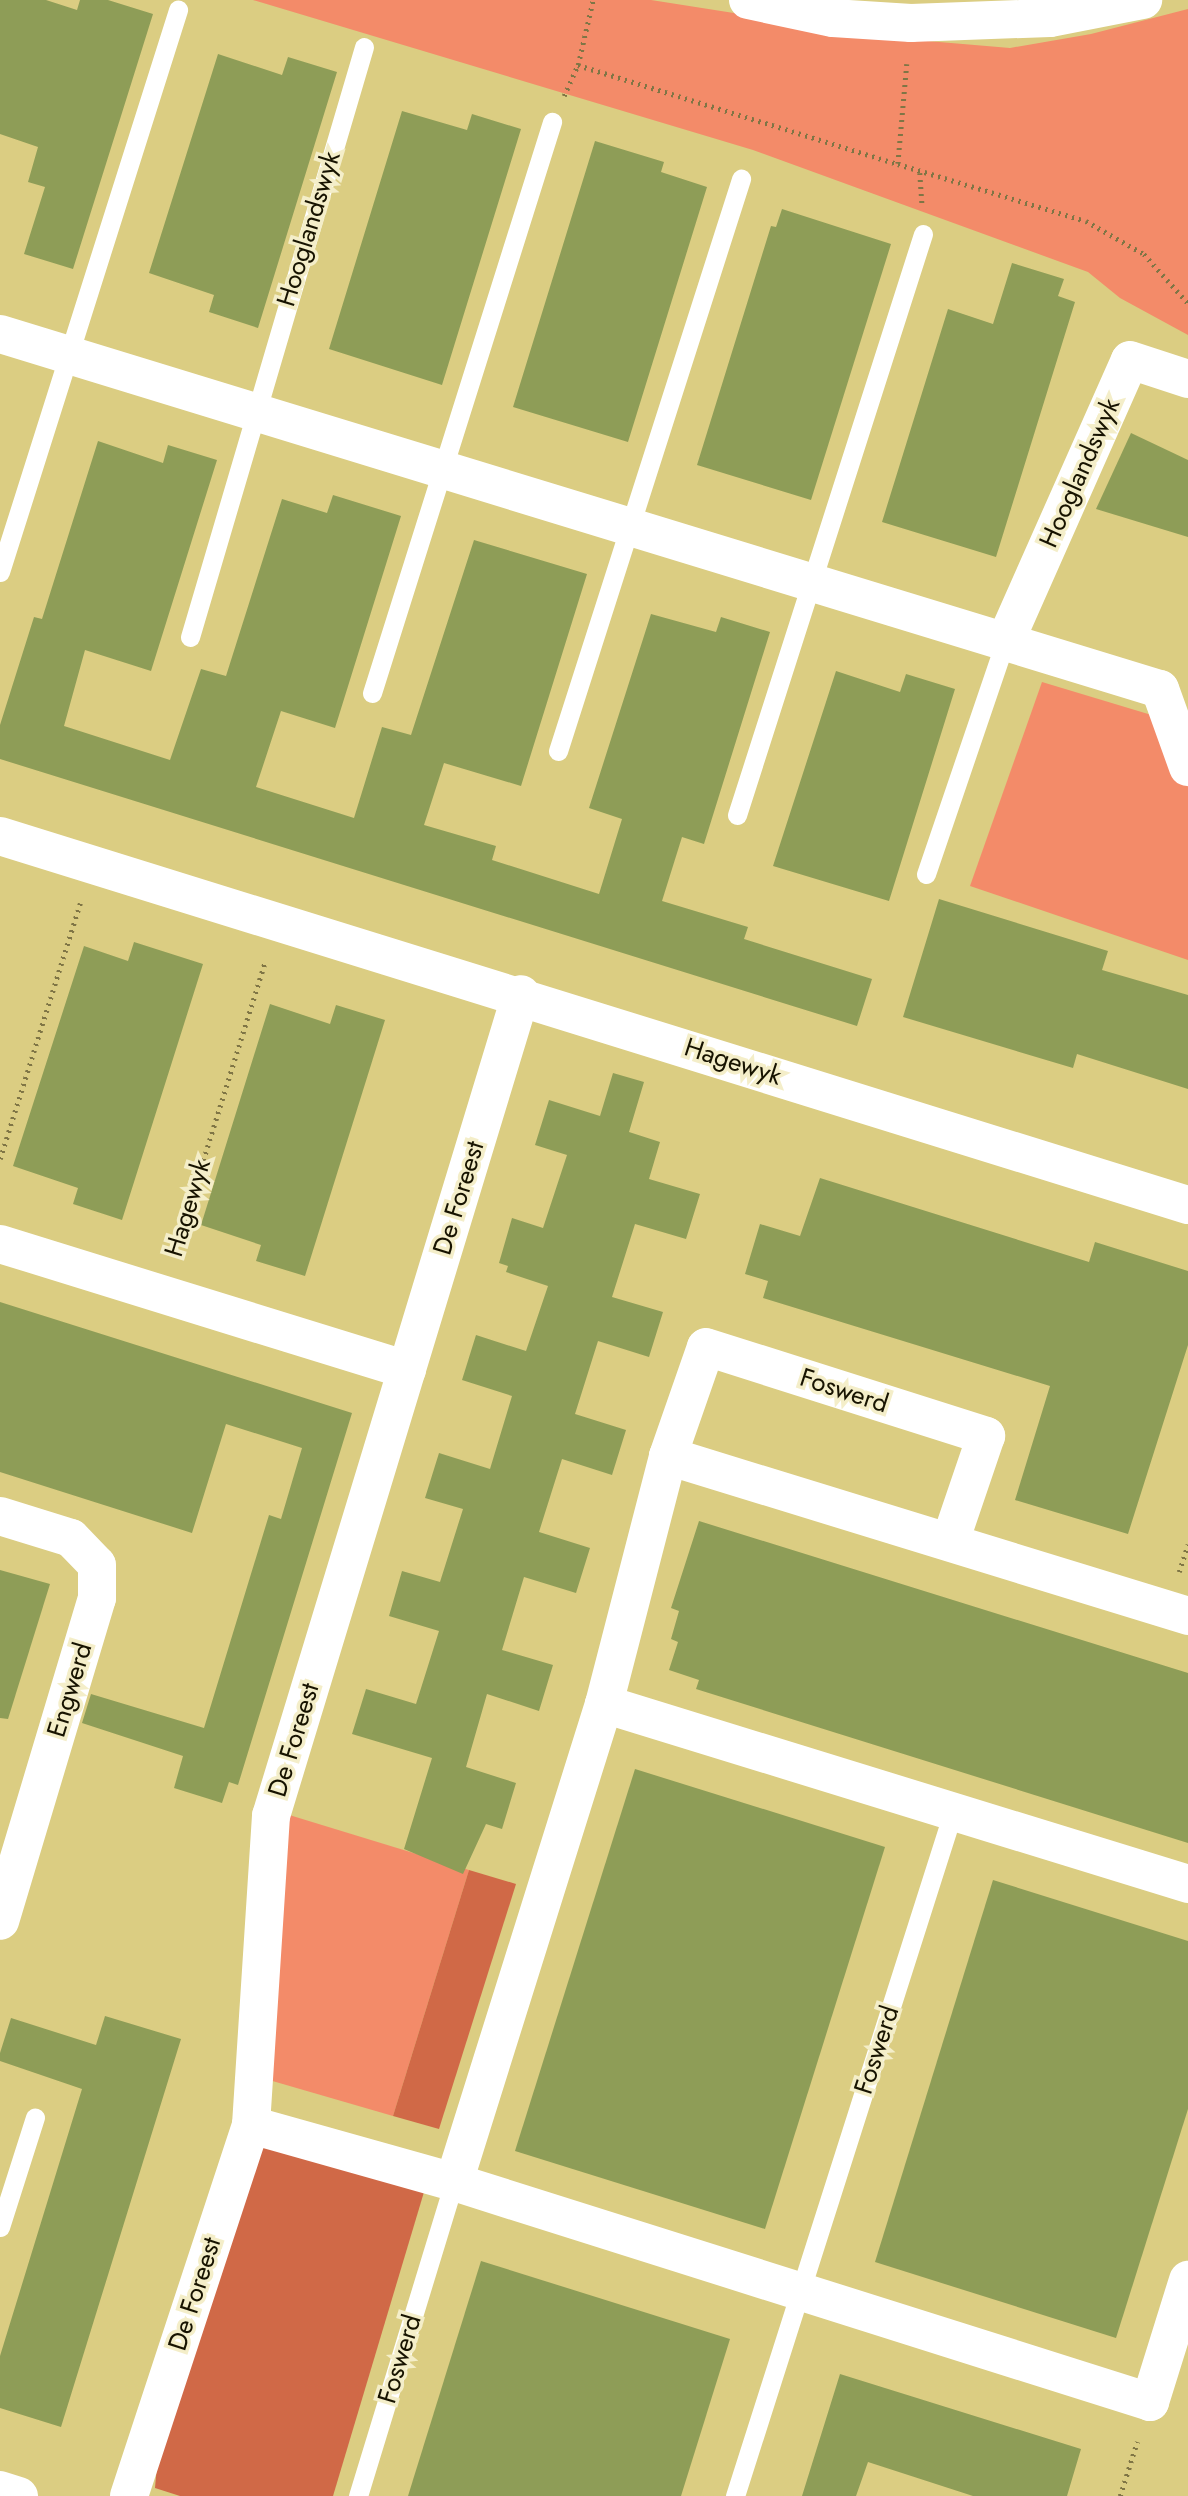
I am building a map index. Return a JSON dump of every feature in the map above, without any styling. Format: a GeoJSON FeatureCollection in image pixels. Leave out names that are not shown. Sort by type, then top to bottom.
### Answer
{"type":"FeatureCollection","features":[{"type":"Feature","properties":{"kind":"street"},"geometry":{"type":"LineString","coordinates":[[748,0],[834,18],[911,23],[1050,18],[1143,0]]}},
{"type":"Feature","properties":{"kind":"street"},"geometry":{"type":"LineString","coordinates":[[0,334],[1160,689],[1188,767]]}},
{"type":"Feature","properties":{"kind":"street","name":"Hooglandswyk"},"geometry":{"type":"LineString","coordinates":[[1004,642],[1130,360],[1188,379]]}},
{"type":"Feature","properties":{"kind":"street","name":"Hagewyk"},"geometry":{"type":"LineString","coordinates":[[0,836],[521,994],[1188,1205]]}},
{"type":"Feature","properties":{"kind":"street","name":"De Foreest"},"geometry":{"type":"LineString","coordinates":[[129,2496],[251,2125],[271,1816],[521,994]]}},
{"type":"Feature","properties":{"kind":"street"},"geometry":{"type":"LineString","coordinates":[[0,1244],[407,1370]]}},
{"type":"Feature","properties":{"kind":"street","name":"Foswerd"},"geometry":{"type":"LineString","coordinates":[[454,2182],[604,1704],[668,1456],[706,1347],[986,1436],[950,1542]]}},
{"type":"Feature","properties":{"kind":"street"},"geometry":{"type":"LineString","coordinates":[[668,1456],[1188,1616]]}},
{"type":"Feature","properties":{"kind":"street","name":"Engwerd"},"geometry":{"type":"LineString","coordinates":[[0,1516],[71,1538],[97,1565],[97,1598],[0,1921]]}},
{"type":"Feature","properties":{"kind":"street"},"geometry":{"type":"LineString","coordinates":[[604,1704],[954,1809],[1188,1884]]}},
{"type":"Feature","properties":{"kind":"street"},"geometry":{"type":"LineString","coordinates":[[251,2125],[454,2182],[1150,2402],[1188,2280]]}},
{"type":"Feature","properties":{"kind":"street"},"geometry":{"type":"LineString","coordinates":[[0,2490],[19,2496]]}},
{"type":"Feature","properties":{"kind":"lane"},"geometry":{"type":"LineString","coordinates":[[0,572],[178,10]]}},
{"type":"Feature","properties":{"kind":"lane","name":"Hooglandswyk"},"geometry":{"type":"LineString","coordinates":[[190,637],[364,47]]}},
{"type":"Feature","properties":{"kind":"lane"},"geometry":{"type":"LineString","coordinates":[[372,693],[552,122]]}},
{"type":"Feature","properties":{"kind":"lane"},"geometry":{"type":"LineString","coordinates":[[558,751],[741,179]]}},
{"type":"Feature","properties":{"kind":"lane"},"geometry":{"type":"LineString","coordinates":[[737,815],[809,582],[923,233]]}},
{"type":"Feature","properties":{"kind":"lane","name":"Hooglandswyk"},"geometry":{"type":"LineString","coordinates":[[926,874],[1004,642]]}},
{"type":"Feature","properties":{"kind":"lane","name":"Foswerd"},"geometry":{"type":"LineString","coordinates":[[735,2496],[954,1809]]}},
{"type":"Feature","properties":{"kind":"lane"},"geometry":{"type":"LineString","coordinates":[[0,2227],[35,2117]]}},
{"type":"Feature","properties":{"kind":"lane","name":"Foswerd"},"geometry":{"type":"LineString","coordinates":[[358,2496],[454,2182]]}},
{"type":"Feature","properties":{"kind":"path"},"geometry":{"type":"LineString","coordinates":[[552,122],[578,65],[593,0]]}},
{"type":"Feature","properties":{"kind":"path"},"geometry":{"type":"LineString","coordinates":[[898,164],[911,23]]}},
{"type":"Feature","properties":{"kind":"path"},"geometry":{"type":"LineString","coordinates":[[578,65],[1086,220],[1144,254],[1188,303]]}},
{"type":"Feature","properties":{"kind":"path"},"geometry":{"type":"LineString","coordinates":[[0,1159],[94,864]]}},
{"type":"Feature","properties":{"kind":"path","name":"Hagewyk"},"geometry":{"type":"LineString","coordinates":[[161,1295],[278,920]]}},
{"type":"Feature","properties":{"kind":"path"},"geometry":{"type":"LineString","coordinates":[[1120,2496],[1150,2402]]}},
{"type":"Feature","properties":{"kind":"shaded area"},"geometry":{"type":"Polygon","coordinates":[[[253,0],[651,0],[892,38],[1010,48],[1091,34],[1188,9],[1188,335],[1120,298],[1088,272],[753,150],[253,0]]]}},
{"type":"Feature","properties":{"kind":"shaded area"},"geometry":{"type":"Polygon","coordinates":[[[1042,682],[1188,726],[1188,960],[970,886],[1042,682]]]}},
{"type":"Feature","properties":{"kind":"shaded area"},"geometry":{"type":"Polygon","coordinates":[[[286,1814],[469,1870],[393,2116],[269,2080],[286,1814]]]}},
{"type":"Feature","properties":{"kind":"shaded area"},"geometry":{"type":"Polygon","coordinates":[[[469,1870],[516,1884],[439,2129],[393,2116],[469,1870]]]}},
{"type":"Feature","properties":{"kind":"shaded area"},"geometry":{"type":"Polygon","coordinates":[[[263,2145],[424,2192],[333,2496],[180,2496],[155,2488],[158,2454],[263,2145]]]}},
{"type":"Feature","properties":{"kind":"building"},"geometry":{"type":"Polygon","coordinates":[[[0,0],[46,0],[77,10],[80,0],[108,0],[153,14],[73,269],[24,254],[45,187],[28,182],[38,147],[0,134],[0,0]]]}},
{"type":"Feature","properties":{"kind":"building"},"geometry":{"type":"Polygon","coordinates":[[[218,54],[282,75],[288,57],[337,72],[258,328],[209,312],[214,295],[149,273],[218,54]]]}},
{"type":"Feature","properties":{"kind":"building"},"geometry":{"type":"Polygon","coordinates":[[[402,111],[467,130],[472,114],[521,129],[442,385],[329,349],[402,111]]]}},
{"type":"Feature","properties":{"kind":"building"},"geometry":{"type":"Polygon","coordinates":[[[595,141],[664,162],[661,172],[707,187],[628,442],[513,407],[595,141]]]}},
{"type":"Feature","properties":{"kind":"building"},"geometry":{"type":"Polygon","coordinates":[[[782,209],[891,244],[811,500],[697,465],[771,226],[776,227],[782,209]]]}},
{"type":"Feature","properties":{"kind":"building"},"geometry":{"type":"Polygon","coordinates":[[[1012,263],[1064,279],[1058,296],[1075,302],[996,557],[882,522],[948,309],[993,324],[1012,263]]]}},
{"type":"Feature","properties":{"kind":"building"},"geometry":{"type":"Polygon","coordinates":[[[1131,433],[1188,460],[1188,537],[1096,509],[1131,433]]]}},
{"type":"Feature","properties":{"kind":"building"},"geometry":{"type":"Polygon","coordinates":[[[98,441],[163,463],[168,445],[217,460],[151,671],[85,650],[64,726],[170,760],[201,669],[226,676],[282,499],[327,513],[333,495],[401,516],[335,728],[281,711],[256,787],[354,818],[382,727],[411,735],[474,540],[587,574],[521,786],[444,763],[424,825],[496,846],[492,860],[599,894],[622,819],[589,808],[651,614],[716,632],[721,617],[770,632],[704,844],[682,837],[662,901],[748,927],[744,939],[872,979],[857,1026],[0,759],[0,725],[34,617],[42,619],[98,441]]]}},
{"type":"Feature","properties":{"kind":"building"},"geometry":{"type":"Polygon","coordinates":[[[836,671],[900,692],[906,674],[955,689],[889,901],[773,866],[836,671]]]}},
{"type":"Feature","properties":{"kind":"building"},"geometry":{"type":"Polygon","coordinates":[[[939,899],[1108,951],[1102,970],[1188,995],[1188,1089],[1077,1054],[1073,1068],[903,1017],[939,899]]]}},
{"type":"Feature","properties":{"kind":"building"},"geometry":{"type":"Polygon","coordinates":[[[134,942],[203,964],[122,1220],[73,1204],[78,1188],[13,1166],[84,946],[128,961],[134,942]]]}},
{"type":"Feature","properties":{"kind":"building"},"geometry":{"type":"Polygon","coordinates":[[[270,1004],[330,1024],[336,1005],[385,1020],[305,1276],[256,1261],[261,1245],[201,1225],[270,1004]]]}},
{"type":"Feature","properties":{"kind":"building"},"geometry":{"type":"Polygon","coordinates":[[[613,1073],[644,1082],[629,1132],[660,1142],[649,1179],[700,1194],[686,1239],[635,1224],[612,1297],[663,1312],[649,1357],[598,1341],[575,1414],[626,1430],[612,1475],[562,1459],[539,1532],[590,1548],[576,1593],[524,1577],[502,1650],[553,1665],[539,1711],[487,1694],[466,1767],[516,1783],[502,1829],[486,1824],[463,1874],[404,1849],[432,1758],[352,1734],[366,1689],[416,1704],[439,1631],[389,1616],[402,1571],[440,1582],[463,1509],[425,1498],[439,1453],[490,1469],[512,1396],[462,1380],[476,1335],[526,1351],[548,1286],[506,1272],[508,1266],[499,1263],[512,1218],[543,1228],[567,1155],[535,1145],[549,1100],[600,1116],[613,1073]]]}},
{"type":"Feature","properties":{"kind":"building"},"geometry":{"type":"Polygon","coordinates":[[[820,1178],[1089,1262],[1095,1242],[1188,1271],[1188,1345],[1128,1534],[1015,1500],[1050,1386],[763,1298],[768,1281],[745,1274],[760,1224],[800,1236],[820,1178]]]}},
{"type":"Feature","properties":{"kind":"building"},"geometry":{"type":"Polygon","coordinates":[[[0,1302],[352,1413],[238,1785],[229,1782],[222,1803],[174,1788],[183,1756],[82,1723],[91,1694],[204,1728],[269,1515],[281,1519],[302,1448],[226,1424],[192,1533],[0,1472],[0,1302]]]}},
{"type":"Feature","properties":{"kind":"building"},"geometry":{"type":"Polygon","coordinates":[[[699,1521],[1188,1673],[1188,1843],[696,1689],[699,1680],[669,1670],[678,1642],[671,1639],[679,1611],[671,1608],[699,1521]]]}},
{"type":"Feature","properties":{"kind":"building"},"geometry":{"type":"Polygon","coordinates":[[[0,1570],[50,1584],[8,1719],[0,1718],[0,1570]]]}},
{"type":"Feature","properties":{"kind":"building"},"geometry":{"type":"Polygon","coordinates":[[[635,1769],[885,1847],[765,2229],[515,2151],[635,1769]]]}},
{"type":"Feature","properties":{"kind":"building"},"geometry":{"type":"Polygon","coordinates":[[[993,1880],[1188,1941],[1188,2109],[1116,2338],[875,2262],[993,1880]]]}},
{"type":"Feature","properties":{"kind":"building"},"geometry":{"type":"Polygon","coordinates":[[[105,2016],[181,2039],[61,2427],[0,2408],[0,2356],[82,2089],[0,2061],[0,2053],[11,2018],[96,2045],[105,2016]]]}},
{"type":"Feature","properties":{"kind":"building"},"geometry":{"type":"Polygon","coordinates":[[[481,2261],[730,2339],[681,2496],[408,2496],[481,2261]]]}},
{"type":"Feature","properties":{"kind":"building"},"geometry":{"type":"Polygon","coordinates":[[[840,2374],[1081,2449],[1067,2496],[973,2496],[868,2462],[856,2496],[802,2496],[840,2374]]]}}]}
